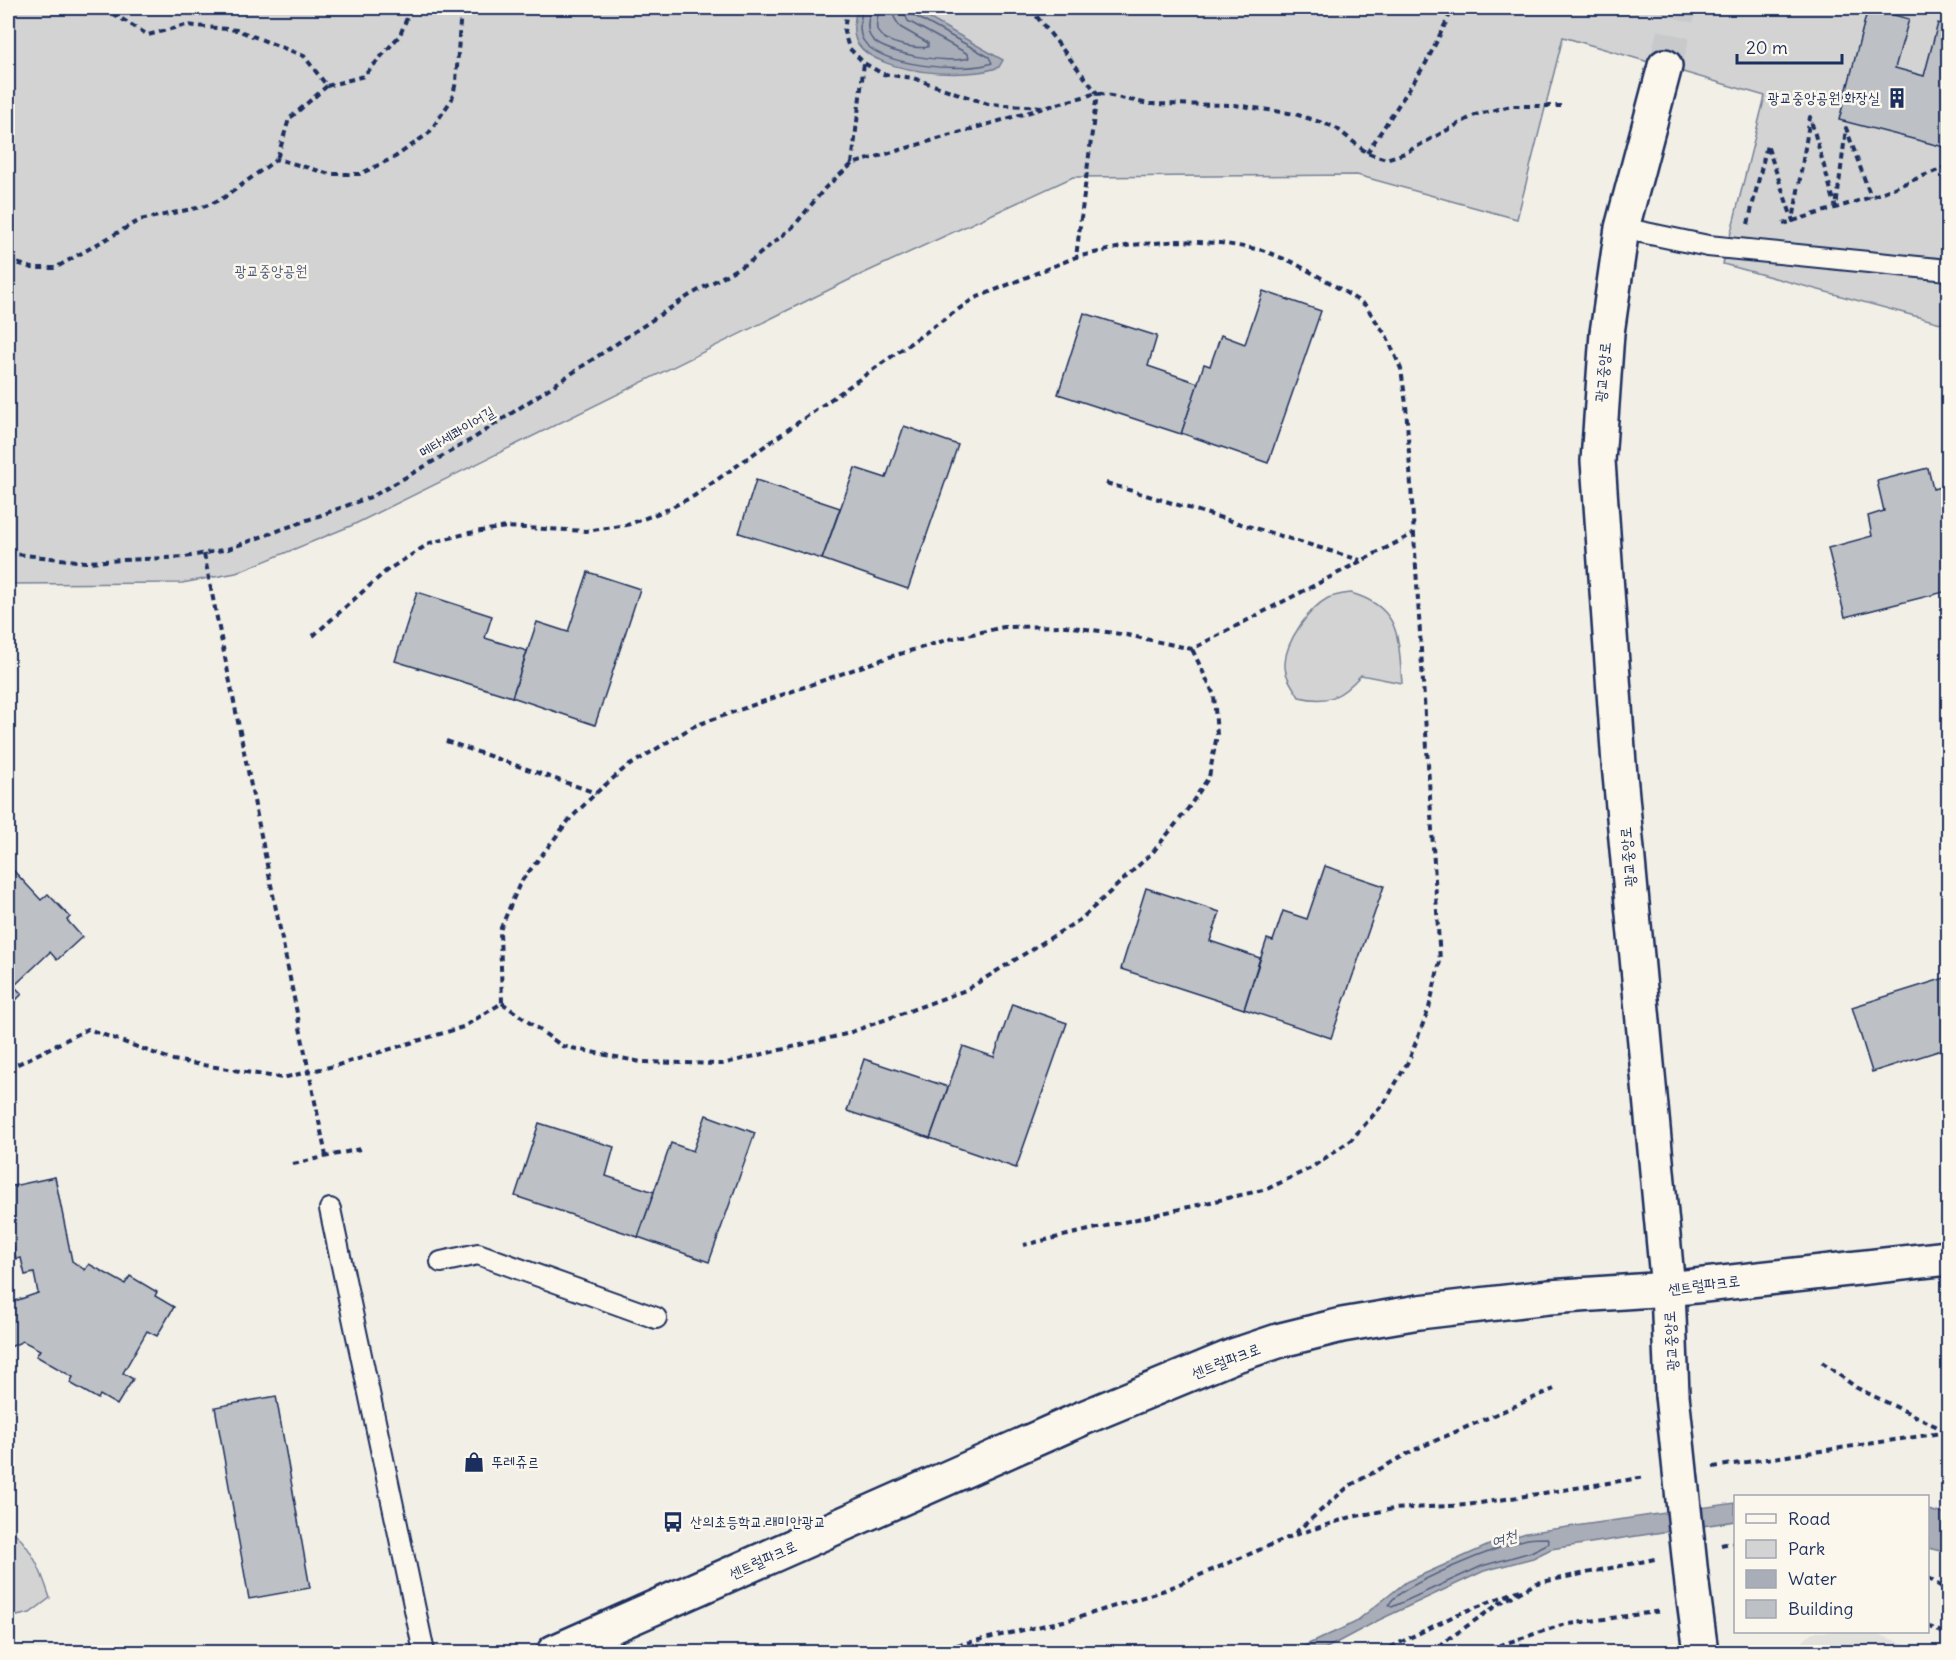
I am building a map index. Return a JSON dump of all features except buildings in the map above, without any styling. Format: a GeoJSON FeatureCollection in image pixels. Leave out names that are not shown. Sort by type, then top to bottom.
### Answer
{"type":"FeatureCollection","features":[{"type":"Feature","properties":{"kind":"main road","name":"광교중앙로"},"geometry":{"type":"LineString","coordinates":[[1665,66],[1622,228],[1606,344],[1598,472],[1619,764],[1668,1289],[1672,1395],[1701,1653]]}},
{"type":"Feature","properties":{"kind":"main road","name":"센트럴파크로"},"geometry":{"type":"LineString","coordinates":[[554,1653],[1083,1418],[1233,1356],[1281,1340],[1342,1325],[1419,1312],[1549,1297],[1668,1289],[1948,1258]]}},
{"type":"Feature","properties":{"kind":"lane"},"geometry":{"type":"LineString","coordinates":[[1622,228],[1708,246],[1948,270]]}},
{"type":"Feature","properties":{"kind":"lane"},"geometry":{"type":"LineString","coordinates":[[330,1209],[424,1653]]}},
{"type":"Feature","properties":{"kind":"lane"},"geometry":{"type":"LineString","coordinates":[[441,1262],[478,1254],[656,1318]]}},
{"type":"Feature","properties":{"kind":"path"},"geometry":{"type":"LineString","coordinates":[[104,8],[148,35],[186,25],[237,30],[304,56],[327,86]]}},
{"type":"Feature","properties":{"kind":"path"},"geometry":{"type":"LineString","coordinates":[[8,260],[32,268],[55,268],[140,220],[206,206],[225,197],[277,159],[289,119],[327,86],[364,76],[400,35],[411,8]]}},
{"type":"Feature","properties":{"kind":"path"},"geometry":{"type":"LineString","coordinates":[[277,159],[330,174],[360,174],[395,157],[429,133],[452,99],[456,82],[461,8]]}},
{"type":"Feature","properties":{"kind":"path"},"geometry":{"type":"LineString","coordinates":[[847,8],[844,32],[849,48],[864,63],[883,74],[913,78],[988,104],[1047,107]]}},
{"type":"Feature","properties":{"kind":"path"},"geometry":{"type":"LineString","coordinates":[[1030,8],[1097,93],[1076,257]]}},
{"type":"Feature","properties":{"kind":"path"},"geometry":{"type":"LineString","coordinates":[[1368,153],[1426,63],[1453,8]]}},
{"type":"Feature","properties":{"kind":"path"},"geometry":{"type":"LineString","coordinates":[[864,63],[852,164],[1097,93],[1149,104],[1235,105],[1295,114],[1335,127],[1368,153],[1386,159],[1405,153],[1475,116],[1511,106],[1561,106]]}},
{"type":"Feature","properties":{"kind":"path"},"geometry":{"type":"LineString","coordinates":[[1792,221],[1810,117],[1836,208]]}},
{"type":"Feature","properties":{"kind":"path"},"geometry":{"type":"LineString","coordinates":[[1836,208],[1846,128],[1871,197]]}},
{"type":"Feature","properties":{"kind":"path"},"geometry":{"type":"LineString","coordinates":[[1708,246],[1745,236],[1767,145],[1792,221]]}},
{"type":"Feature","properties":{"kind":"path","name":"메타세콰이어길"},"geometry":{"type":"LineString","coordinates":[[8,553],[85,562],[204,554],[228,549],[373,496],[474,438],[690,295],[751,261],[794,226],[825,188],[852,164]]}},
{"type":"Feature","properties":{"kind":"path"},"geometry":{"type":"LineString","coordinates":[[1773,227],[1871,197],[1948,166]]}},
{"type":"Feature","properties":{"kind":"path"},"geometry":{"type":"LineString","coordinates":[[313,636],[386,571],[430,543],[506,527],[586,531],[627,525],[694,496],[973,299],[1076,257],[1131,245],[1179,241],[1221,243],[1262,250],[1292,262],[1365,305],[1387,337],[1401,369],[1406,404],[1440,961],[1429,1008],[1408,1060],[1385,1102],[1350,1140],[1311,1168],[1267,1189],[1024,1245]]}},
{"type":"Feature","properties":{"kind":"path"},"geometry":{"type":"LineString","coordinates":[[1106,483],[1361,561]]}},
{"type":"Feature","properties":{"kind":"path"},"geometry":{"type":"LineString","coordinates":[[502,1003],[500,930],[520,883],[569,819],[596,793],[625,768],[694,726],[790,689],[950,639],[1004,627],[1066,626],[1128,635],[1192,649],[1413,534]]}},
{"type":"Feature","properties":{"kind":"path"},"geometry":{"type":"LineString","coordinates":[[204,554],[326,1156]]}},
{"type":"Feature","properties":{"kind":"path"},"geometry":{"type":"LineString","coordinates":[[502,1003],[562,1046],[641,1062],[722,1064],[846,1034],[966,990],[1081,919],[1153,852],[1209,777],[1217,735],[1214,694],[1192,649]]}},
{"type":"Feature","properties":{"kind":"path"},"geometry":{"type":"LineString","coordinates":[[446,741],[596,793]]}},
{"type":"Feature","properties":{"kind":"path"},"geometry":{"type":"LineString","coordinates":[[8,1069],[88,1029],[172,1060],[282,1078],[463,1027],[502,1003]]}},
{"type":"Feature","properties":{"kind":"path"},"geometry":{"type":"LineString","coordinates":[[293,1164],[360,1149]]}},
{"type":"Feature","properties":{"kind":"path"},"geometry":{"type":"LineString","coordinates":[[1822,1362],[1857,1388],[1948,1432]]}},
{"type":"Feature","properties":{"kind":"path"},"geometry":{"type":"LineString","coordinates":[[1292,1536],[1349,1486],[1414,1450],[1554,1389]]}},
{"type":"Feature","properties":{"kind":"path"},"geometry":{"type":"LineString","coordinates":[[1706,1468],[1948,1432]]}},
{"type":"Feature","properties":{"kind":"path"},"geometry":{"type":"LineString","coordinates":[[926,1653],[1077,1618],[1165,1590],[1292,1536],[1351,1517],[1393,1509],[1467,1505],[1648,1477]]}},
{"type":"Feature","properties":{"kind":"path"},"geometry":{"type":"LineString","coordinates":[[1712,1547],[1734,1542]]}},
{"type":"Feature","properties":{"kind":"path"},"geometry":{"type":"LineString","coordinates":[[1381,1653],[1456,1615],[1538,1583],[1666,1557]]}},
{"type":"Feature","properties":{"kind":"path"},"geometry":{"type":"LineString","coordinates":[[1929,1579],[1948,1591]]}},
{"type":"Feature","properties":{"kind":"path"},"geometry":{"type":"LineString","coordinates":[[1430,1653],[1500,1603],[1538,1583]]}},
{"type":"Feature","properties":{"kind":"path"},"geometry":{"type":"LineString","coordinates":[[1479,1653],[1562,1625],[1694,1595]]}},
{"type":"Feature","properties":{"kind":"path"},"geometry":{"type":"LineString","coordinates":[[1929,1626],[1948,1635]]}},
{"type":"Feature","properties":{"kind":"shaded area"},"geometry":{"type":"Polygon","coordinates":[[[1812,1633],[1873,1633],[1928,1652],[1798,1652],[1797,1647],[1812,1633]]]}},
{"type":"Feature","properties":{"kind":"green space","name":"광교중앙공원"},"geometry":{"type":"Polygon","coordinates":[[[8,8],[1948,8],[1948,325],[1723,264],[1765,96],[1563,37],[1517,219],[1357,175],[1073,177],[847,281],[353,525],[236,573],[182,583],[8,584],[8,8]]]}},
{"type":"Feature","properties":{"kind":"green space"},"geometry":{"type":"Polygon","coordinates":[[[1351,593],[1368,599],[1388,616],[1398,639],[1402,683],[1361,675],[1347,689],[1334,697],[1319,700],[1299,697],[1289,681],[1285,668],[1286,654],[1294,635],[1306,617],[1321,603],[1331,597],[1351,593]]]}},
{"type":"Feature","properties":{"kind":"green space"},"geometry":{"type":"Polygon","coordinates":[[[8,1527],[29,1550],[50,1598],[30,1613],[8,1618],[8,1527]]]}},
{"type":"Feature","properties":{"kind":"water"},"geometry":{"type":"Polygon","coordinates":[[[858,8],[911,8],[1003,60],[999,67],[967,73],[924,72],[884,62],[869,54],[858,44],[854,36],[855,16],[858,8]]]}},
{"type":"Feature","properties":{"kind":"water"},"geometry":{"type":"Polygon","coordinates":[[[1734,1503],[1734,1521],[1551,1549],[1533,1558],[1484,1571],[1379,1620],[1319,1652],[1291,1652],[1354,1623],[1406,1582],[1489,1545],[1526,1533],[1734,1503]]]}},
{"type":"Feature","properties":{"kind":"water"},"geometry":{"type":"Polygon","coordinates":[[[1929,1510],[1948,1515],[1948,1553],[1929,1548],[1929,1510]]]}},
{"type":"Feature","properties":{"kind":"tunnel"},"geometry":{"type":"LineString","coordinates":[[1665,66],[1680,8]]}},
{"type":"Feature","properties":{"kind":"place","name":"광교중앙공원 화장실"},"geometry":{"type":"Point","coordinates":[1897,98]}},
{"type":"Feature","properties":{"kind":"place","name":"뚜레쥬르"},"geometry":{"type":"Point","coordinates":[474,1462]}},
{"type":"Feature","properties":{"kind":"place","name":"산의초등학교.래미안광교"},"geometry":{"type":"Point","coordinates":[673,1522]}},
{"type":"Feature","properties":{"kind":"water label","name":"여천"},"geometry":{"type":"Point","coordinates":[1504,1538]}}]}
